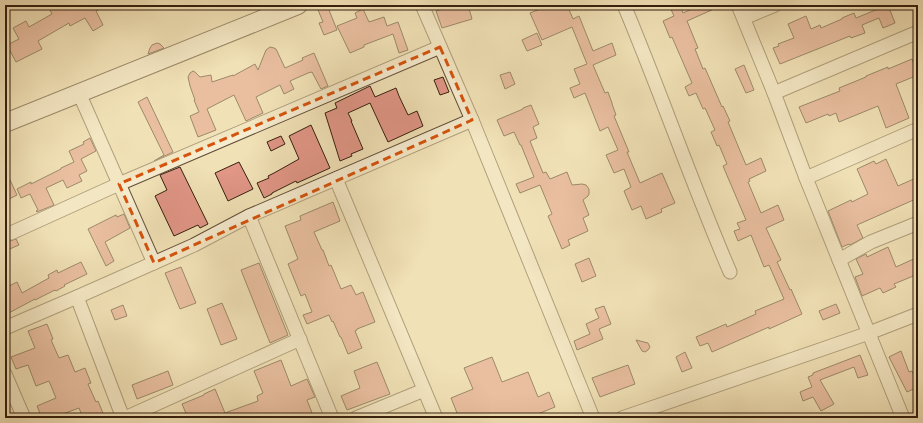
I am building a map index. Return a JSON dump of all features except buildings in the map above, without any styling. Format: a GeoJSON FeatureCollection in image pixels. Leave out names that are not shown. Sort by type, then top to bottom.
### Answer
{"type":"FeatureCollection","features":[{"type":"Feature","properties":{"kind":"street"},"geometry":{"type":"LineString","coordinates":[[5,123],[298,5]]}},
{"type":"Feature","properties":{"kind":"street"},"geometry":{"type":"LineString","coordinates":[[422,5],[472,120],[593,418]]}},
{"type":"Feature","properties":{"kind":"street"},"geometry":{"type":"LineString","coordinates":[[624,5],[711,229],[730,272]]}},
{"type":"Feature","properties":{"kind":"street"},"geometry":{"type":"LineString","coordinates":[[738,5],[903,418]]}},
{"type":"Feature","properties":{"kind":"street"},"geometry":{"type":"LineString","coordinates":[[744,18],[775,5]]}},
{"type":"Feature","properties":{"kind":"street"},"geometry":{"type":"LineString","coordinates":[[774,93],[918,32]]}},
{"type":"Feature","properties":{"kind":"street"},"geometry":{"type":"LineString","coordinates":[[11,233],[119,184],[440,47]]}},
{"type":"Feature","properties":{"kind":"street"},"geometry":{"type":"LineString","coordinates":[[79,93],[154,263]]}},
{"type":"Feature","properties":{"kind":"street"},"geometry":{"type":"LineString","coordinates":[[5,328],[194,245],[250,216],[472,120]]}},
{"type":"Feature","properties":{"kind":"street"},"geometry":{"type":"LineString","coordinates":[[806,178],[918,129]]}},
{"type":"Feature","properties":{"kind":"street"},"geometry":{"type":"LineString","coordinates":[[336,179],[436,418]]}},
{"type":"Feature","properties":{"kind":"street"},"geometry":{"type":"LineString","coordinates":[[250,216],[332,418]]}},
{"type":"Feature","properties":{"kind":"street"},"geometry":{"type":"LineString","coordinates":[[839,260],[871,242],[918,223]]}},
{"type":"Feature","properties":{"kind":"street"},"geometry":{"type":"LineString","coordinates":[[77,297],[124,418],[300,339]]}},
{"type":"Feature","properties":{"kind":"street"},"geometry":{"type":"LineString","coordinates":[[622,418],[869,333],[918,314]]}},
{"type":"Feature","properties":{"kind":"street"},"geometry":{"type":"LineString","coordinates":[[5,374],[24,418]]}},
{"type":"Feature","properties":{"kind":"street"},"geometry":{"type":"LineString","coordinates":[[356,418],[424,390]]}},
{"type":"Feature","properties":{"kind":"highlighted area"},"geometry":{"type":"Polygon","coordinates":[[[440,47],[472,120],[154,263],[119,184],[440,47]]]}}]}
